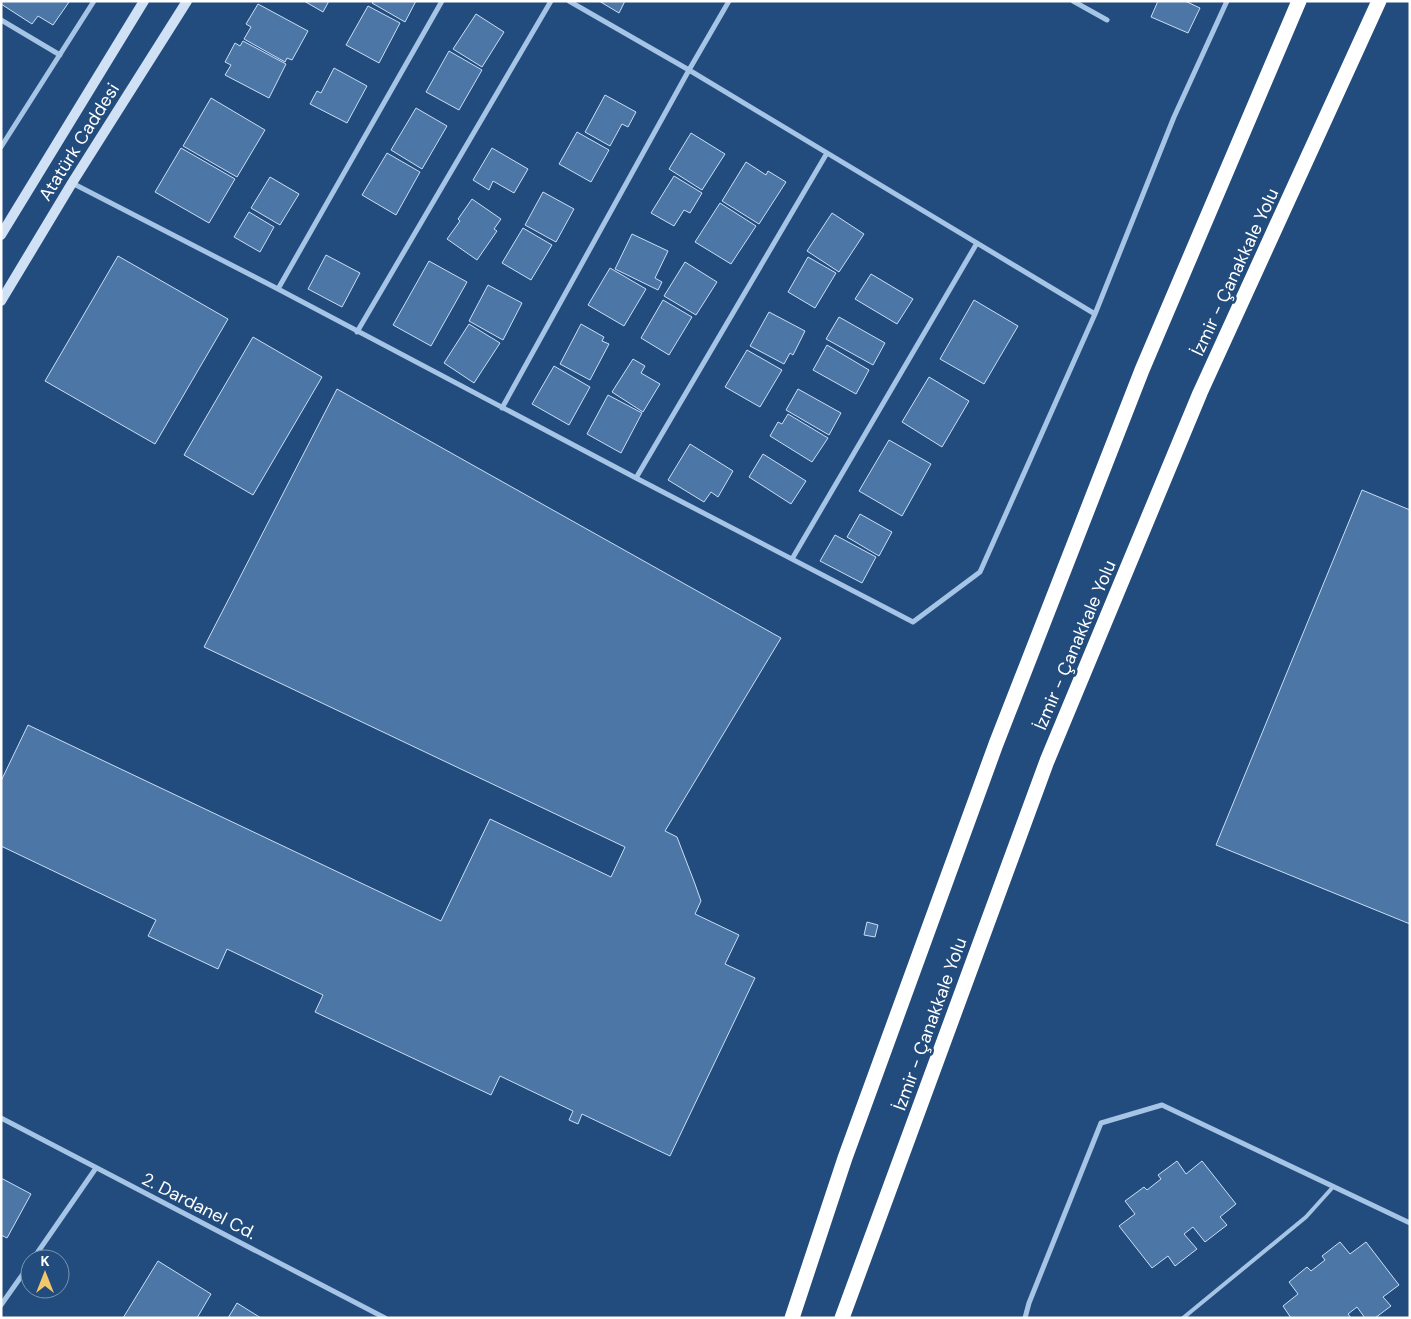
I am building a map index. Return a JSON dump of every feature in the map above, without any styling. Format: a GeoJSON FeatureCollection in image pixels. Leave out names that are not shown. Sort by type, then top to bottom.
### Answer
{"type":"FeatureCollection","features":[{"type":"Feature","properties":{"kind":"highway","name":"İzmir - Çanakkale Yolu"},"geometry":{"type":"LineString","coordinates":[[792,1318],[845,1158],[996,744],[1142,370],[1299,1]]}},
{"type":"Feature","properties":{"kind":"highway","name":"İzmir - Çanakkale Yolu"},"geometry":{"type":"LineString","coordinates":[[842,1318],[1047,761],[1200,393],[1379,1]]}},
{"type":"Feature","properties":{"kind":"main road","name":"Atatürk Caddesi"},"geometry":{"type":"LineString","coordinates":[[1,235],[144,1]]}},
{"type":"Feature","properties":{"kind":"main road","name":"Atatürk Caddesi"},"geometry":{"type":"LineString","coordinates":[[1,301],[72,182],[187,1]]}},
{"type":"Feature","properties":{"kind":"street"},"geometry":{"type":"LineString","coordinates":[[1,147],[94,1]]}},
{"type":"Feature","properties":{"kind":"street"},"geometry":{"type":"LineString","coordinates":[[278,289],[442,1]]}},
{"type":"Feature","properties":{"kind":"street"},"geometry":{"type":"LineString","coordinates":[[357,332],[550,1]]}},
{"type":"Feature","properties":{"kind":"street"},"geometry":{"type":"LineString","coordinates":[[569,1],[689,70],[1095,314]]}},
{"type":"Feature","properties":{"kind":"street"},"geometry":{"type":"LineString","coordinates":[[502,408],[729,1]]}},
{"type":"Feature","properties":{"kind":"street"},"geometry":{"type":"LineString","coordinates":[[1072,1],[1107,20]]}},
{"type":"Feature","properties":{"kind":"street"},"geometry":{"type":"LineString","coordinates":[[72,182],[913,622],[980,572],[1095,314],[1174,117],[1227,1]]}},
{"type":"Feature","properties":{"kind":"street"},"geometry":{"type":"LineString","coordinates":[[1,20],[60,55]]}},
{"type":"Feature","properties":{"kind":"street"},"geometry":{"type":"LineString","coordinates":[[636,478],[827,153]]}},
{"type":"Feature","properties":{"kind":"street"},"geometry":{"type":"LineString","coordinates":[[792,559],[977,243]]}},
{"type":"Feature","properties":{"kind":"street"},"geometry":{"type":"LineString","coordinates":[[1025,1318],[1032,1294],[1101,1123],[1162,1105],[1410,1223]]}},
{"type":"Feature","properties":{"kind":"street","name":"2. Dardanel Cd."},"geometry":{"type":"LineString","coordinates":[[1,1118],[385,1318]]}},
{"type":"Feature","properties":{"kind":"street"},"geometry":{"type":"LineString","coordinates":[[40,1249],[96,1168]]}},
{"type":"Feature","properties":{"kind":"street"},"geometry":{"type":"LineString","coordinates":[[1,1305],[20,1278]]}},
{"type":"Feature","properties":{"kind":"lane"},"geometry":{"type":"LineString","coordinates":[[1183,1318],[1306,1217],[1333,1187]]}},
{"type":"Feature","properties":{"kind":"building"},"geometry":{"type":"Polygon","coordinates":[[[1,1],[69,2],[53,25],[38,16],[32,24],[1,4],[1,1]]]}},
{"type":"Feature","properties":{"kind":"building"},"geometry":{"type":"Polygon","coordinates":[[[304,1],[329,1],[323,12],[304,1]]]}},
{"type":"Feature","properties":{"kind":"building"},"geometry":{"type":"Polygon","coordinates":[[[373,1],[416,1],[405,22],[372,3],[373,1]]]}},
{"type":"Feature","properties":{"kind":"building"},"geometry":{"type":"Polygon","coordinates":[[[599,1],[625,1],[619,13],[599,1]]]}},
{"type":"Feature","properties":{"kind":"building"},"geometry":{"type":"Polygon","coordinates":[[[1158,1],[1185,1],[1200,8],[1188,33],[1151,17],[1158,1]]]}},
{"type":"Feature","properties":{"kind":"building"},"geometry":{"type":"Polygon","coordinates":[[[258,4],[308,31],[292,60],[287,58],[285,62],[244,39],[251,27],[246,24],[258,4]]]}},
{"type":"Feature","properties":{"kind":"building"},"geometry":{"type":"Polygon","coordinates":[[[368,6],[400,23],[379,63],[346,45],[368,6]]]}},
{"type":"Feature","properties":{"kind":"building"},"geometry":{"type":"Polygon","coordinates":[[[476,14],[504,32],[482,67],[453,49],[476,14]]]}},
{"type":"Feature","properties":{"kind":"building"},"geometry":{"type":"Polygon","coordinates":[[[243,41],[286,64],[269,98],[225,75],[231,65],[225,62],[235,43],[240,46],[243,41]]]}},
{"type":"Feature","properties":{"kind":"building"},"geometry":{"type":"Polygon","coordinates":[[[449,51],[482,70],[459,110],[426,92],[449,51]]]}},
{"type":"Feature","properties":{"kind":"building"},"geometry":{"type":"Polygon","coordinates":[[[334,68],[367,86],[347,123],[310,104],[317,91],[321,93],[334,68]]]}},
{"type":"Feature","properties":{"kind":"building"},"geometry":{"type":"Polygon","coordinates":[[[605,95],[636,112],[628,127],[622,124],[610,146],[585,132],[605,95]]]}},
{"type":"Feature","properties":{"kind":"building"},"geometry":{"type":"Polygon","coordinates":[[[211,98],[265,130],[237,177],[183,146],[211,98]]]}},
{"type":"Feature","properties":{"kind":"building"},"geometry":{"type":"Polygon","coordinates":[[[416,108],[447,126],[422,169],[391,150],[416,108]]]}},
{"type":"Feature","properties":{"kind":"building"},"geometry":{"type":"Polygon","coordinates":[[[577,132],[609,150],[591,182],[559,164],[577,132]]]}},
{"type":"Feature","properties":{"kind":"building"},"geometry":{"type":"Polygon","coordinates":[[[691,133],[725,154],[702,190],[669,169],[691,133]]]}},
{"type":"Feature","properties":{"kind":"building"},"geometry":{"type":"Polygon","coordinates":[[[181,148],[235,179],[209,223],[155,192],[181,148]]]}},
{"type":"Feature","properties":{"kind":"building"},"geometry":{"type":"Polygon","coordinates":[[[492,148],[528,169],[514,193],[493,181],[489,190],[473,180],[492,148]]]}},
{"type":"Feature","properties":{"kind":"building"},"geometry":{"type":"Polygon","coordinates":[[[387,153],[420,172],[396,215],[362,195],[387,153]]]}},
{"type":"Feature","properties":{"kind":"building"},"geometry":{"type":"Polygon","coordinates":[[[746,162],[766,175],[768,171],[786,182],[759,224],[722,201],[746,162]]]}},
{"type":"Feature","properties":{"kind":"building"},"geometry":{"type":"Polygon","coordinates":[[[674,176],[702,193],[690,213],[684,210],[674,226],[651,213],[674,176]]]}},
{"type":"Feature","properties":{"kind":"building"},"geometry":{"type":"Polygon","coordinates":[[[270,177],[299,194],[280,225],[251,208],[270,177]]]}},
{"type":"Feature","properties":{"kind":"building"},"geometry":{"type":"Polygon","coordinates":[[[543,192],[574,209],[556,242],[525,225],[543,192]]]}},
{"type":"Feature","properties":{"kind":"building"},"geometry":{"type":"Polygon","coordinates":[[[472,199],[501,219],[494,229],[497,231],[477,260],[447,239],[472,199]]]}},
{"type":"Feature","properties":{"kind":"building"},"geometry":{"type":"Polygon","coordinates":[[[720,203],[756,226],[731,264],[695,242],[720,203]]]}},
{"type":"Feature","properties":{"kind":"building"},"geometry":{"type":"Polygon","coordinates":[[[249,212],[274,227],[260,252],[234,237],[249,212]]]}},
{"type":"Feature","properties":{"kind":"building"},"geometry":{"type":"Polygon","coordinates":[[[832,213],[864,234],[839,272],[807,251],[832,213]]]}},
{"type":"Feature","properties":{"kind":"building"},"geometry":{"type":"Polygon","coordinates":[[[523,228],[552,245],[531,280],[502,263],[523,228]]]}},
{"type":"Feature","properties":{"kind":"building"},"geometry":{"type":"Polygon","coordinates":[[[632,234],[668,251],[655,278],[662,282],[658,290],[615,269],[632,234]]]}},
{"type":"Feature","properties":{"kind":"building"},"geometry":{"type":"Polygon","coordinates":[[[326,255],[360,273],[342,307],[308,289],[326,255]]]}},
{"type":"Feature","properties":{"kind":"building"},"geometry":{"type":"Polygon","coordinates":[[[118,256],[228,319],[155,444],[45,381],[118,256]]]}},
{"type":"Feature","properties":{"kind":"building"},"geometry":{"type":"Polygon","coordinates":[[[808,257],[836,273],[815,308],[788,292],[808,257]]]}},
{"type":"Feature","properties":{"kind":"building"},"geometry":{"type":"Polygon","coordinates":[[[429,261],[467,282],[431,346],[393,325],[429,261]]]}},
{"type":"Feature","properties":{"kind":"building"},"geometry":{"type":"Polygon","coordinates":[[[685,262],[717,282],[696,315],[664,296],[685,262]]]}},
{"type":"Feature","properties":{"kind":"building"},"geometry":{"type":"Polygon","coordinates":[[[610,268],[646,289],[624,326],[588,305],[610,268]]]}},
{"type":"Feature","properties":{"kind":"building"},"geometry":{"type":"Polygon","coordinates":[[[871,274],[913,299],[897,324],[855,299],[871,274]]]}},
{"type":"Feature","properties":{"kind":"building"},"geometry":{"type":"Polygon","coordinates":[[[488,285],[522,303],[503,340],[469,321],[488,285]]]}},
{"type":"Feature","properties":{"kind":"building"},"geometry":{"type":"Polygon","coordinates":[[[663,300],[692,317],[669,355],[641,338],[663,300]]]}},
{"type":"Feature","properties":{"kind":"building"},"geometry":{"type":"Polygon","coordinates":[[[974,300],[1018,326],[984,384],[940,359],[974,300]]]}},
{"type":"Feature","properties":{"kind":"building"},"geometry":{"type":"Polygon","coordinates":[[[769,312],[805,331],[793,355],[790,353],[784,364],[750,346],[769,312]]]}},
{"type":"Feature","properties":{"kind":"building"},"geometry":{"type":"Polygon","coordinates":[[[839,317],[885,343],[873,365],[826,339],[839,317]]]}},
{"type":"Feature","properties":{"kind":"building"},"geometry":{"type":"Polygon","coordinates":[[[469,324],[500,343],[474,383],[444,363],[469,324]]]}},
{"type":"Feature","properties":{"kind":"building"},"geometry":{"type":"Polygon","coordinates":[[[581,324],[604,337],[602,341],[609,344],[590,380],[560,364],[581,324]]]}},
{"type":"Feature","properties":{"kind":"building"},"geometry":{"type":"Polygon","coordinates":[[[253,337],[322,377],[253,495],[184,455],[253,337]]]}},
{"type":"Feature","properties":{"kind":"building"},"geometry":{"type":"Polygon","coordinates":[[[827,345],[869,370],[856,394],[813,370],[827,345]]]}},
{"type":"Feature","properties":{"kind":"building"},"geometry":{"type":"Polygon","coordinates":[[[747,350],[782,370],[760,407],[725,387],[747,350]]]}},
{"type":"Feature","properties":{"kind":"building"},"geometry":{"type":"Polygon","coordinates":[[[633,359],[645,366],[641,373],[660,384],[643,412],[612,392],[633,359]]]}},
{"type":"Feature","properties":{"kind":"building"},"geometry":{"type":"Polygon","coordinates":[[[554,366],[590,387],[569,425],[532,404],[554,366]]]}},
{"type":"Feature","properties":{"kind":"building"},"geometry":{"type":"Polygon","coordinates":[[[929,377],[969,401],[942,447],[902,422],[929,377]]]}},
{"type":"Feature","properties":{"kind":"building"},"geometry":{"type":"Polygon","coordinates":[[[337,389],[781,638],[665,831],[677,837],[695,884],[701,901],[695,914],[739,935],[725,964],[755,978],[670,1156],[582,1114],[578,1124],[569,1120],[573,1111],[500,1076],[491,1095],[315,1012],[323,995],[227,949],[218,969],[148,936],[156,920],[1,846],[1,781],[28,725],[441,921],[490,819],[611,877],[625,847],[204,647],[337,389]]]}},
{"type":"Feature","properties":{"kind":"building"},"geometry":{"type":"Polygon","coordinates":[[[798,389],[841,413],[829,435],[786,410],[798,389]]]}},
{"type":"Feature","properties":{"kind":"building"},"geometry":{"type":"Polygon","coordinates":[[[608,395],[642,413],[621,453],[587,434],[608,395]]]}},
{"type":"Feature","properties":{"kind":"building"},"geometry":{"type":"Polygon","coordinates":[[[788,414],[828,438],[812,462],[770,436],[778,422],[782,424],[788,414]]]}},
{"type":"Feature","properties":{"kind":"building"},"geometry":{"type":"Polygon","coordinates":[[[889,440],[931,464],[902,516],[859,491],[889,440]]]}},
{"type":"Feature","properties":{"kind":"building"},"geometry":{"type":"Polygon","coordinates":[[[690,444],[733,471],[718,497],[711,492],[704,502],[668,480],[690,444]]]}},
{"type":"Feature","properties":{"kind":"building"},"geometry":{"type":"Polygon","coordinates":[[[763,454],[806,481],[791,504],[749,477],[763,454]]]}},
{"type":"Feature","properties":{"kind":"building"},"geometry":{"type":"Polygon","coordinates":[[[1362,490],[1410,510],[1410,924],[1216,845],[1362,490]]]}},
{"type":"Feature","properties":{"kind":"building"},"geometry":{"type":"Polygon","coordinates":[[[860,514],[892,532],[879,556],[847,537],[860,514]]]}},
{"type":"Feature","properties":{"kind":"building"},"geometry":{"type":"Polygon","coordinates":[[[835,535],[876,557],[862,583],[820,561],[835,535]]]}},
{"type":"Feature","properties":{"kind":"building"},"geometry":{"type":"Polygon","coordinates":[[[867,922],[878,925],[875,937],[864,935],[867,922]]]}},
{"type":"Feature","properties":{"kind":"building"},"geometry":{"type":"Polygon","coordinates":[[[1177,1161],[1186,1174],[1202,1161],[1236,1204],[1220,1217],[1227,1225],[1205,1242],[1193,1227],[1184,1234],[1197,1249],[1175,1266],[1168,1256],[1152,1268],[1119,1226],[1135,1214],[1125,1201],[1144,1187],[1147,1190],[1161,1179],[1158,1175],[1177,1161]]]}},
{"type":"Feature","properties":{"kind":"building"},"geometry":{"type":"Polygon","coordinates":[[[1,1178],[31,1194],[7,1238],[1,1235],[1,1178]]]}},
{"type":"Feature","properties":{"kind":"building"},"geometry":{"type":"Polygon","coordinates":[[[1340,1242],[1350,1254],[1366,1242],[1399,1285],[1383,1297],[1391,1306],[1375,1318],[1365,1318],[1357,1307],[1348,1314],[1351,1318],[1291,1318],[1283,1306],[1298,1294],[1289,1282],[1307,1267],[1311,1271],[1325,1260],[1322,1256],[1340,1242]]]}},
{"type":"Feature","properties":{"kind":"building"},"geometry":{"type":"Polygon","coordinates":[[[158,1261],[211,1294],[197,1318],[123,1318],[158,1261]]]}},
{"type":"Feature","properties":{"kind":"building"},"geometry":{"type":"Polygon","coordinates":[[[237,1303],[261,1318],[228,1318],[237,1303]]]}}]}
